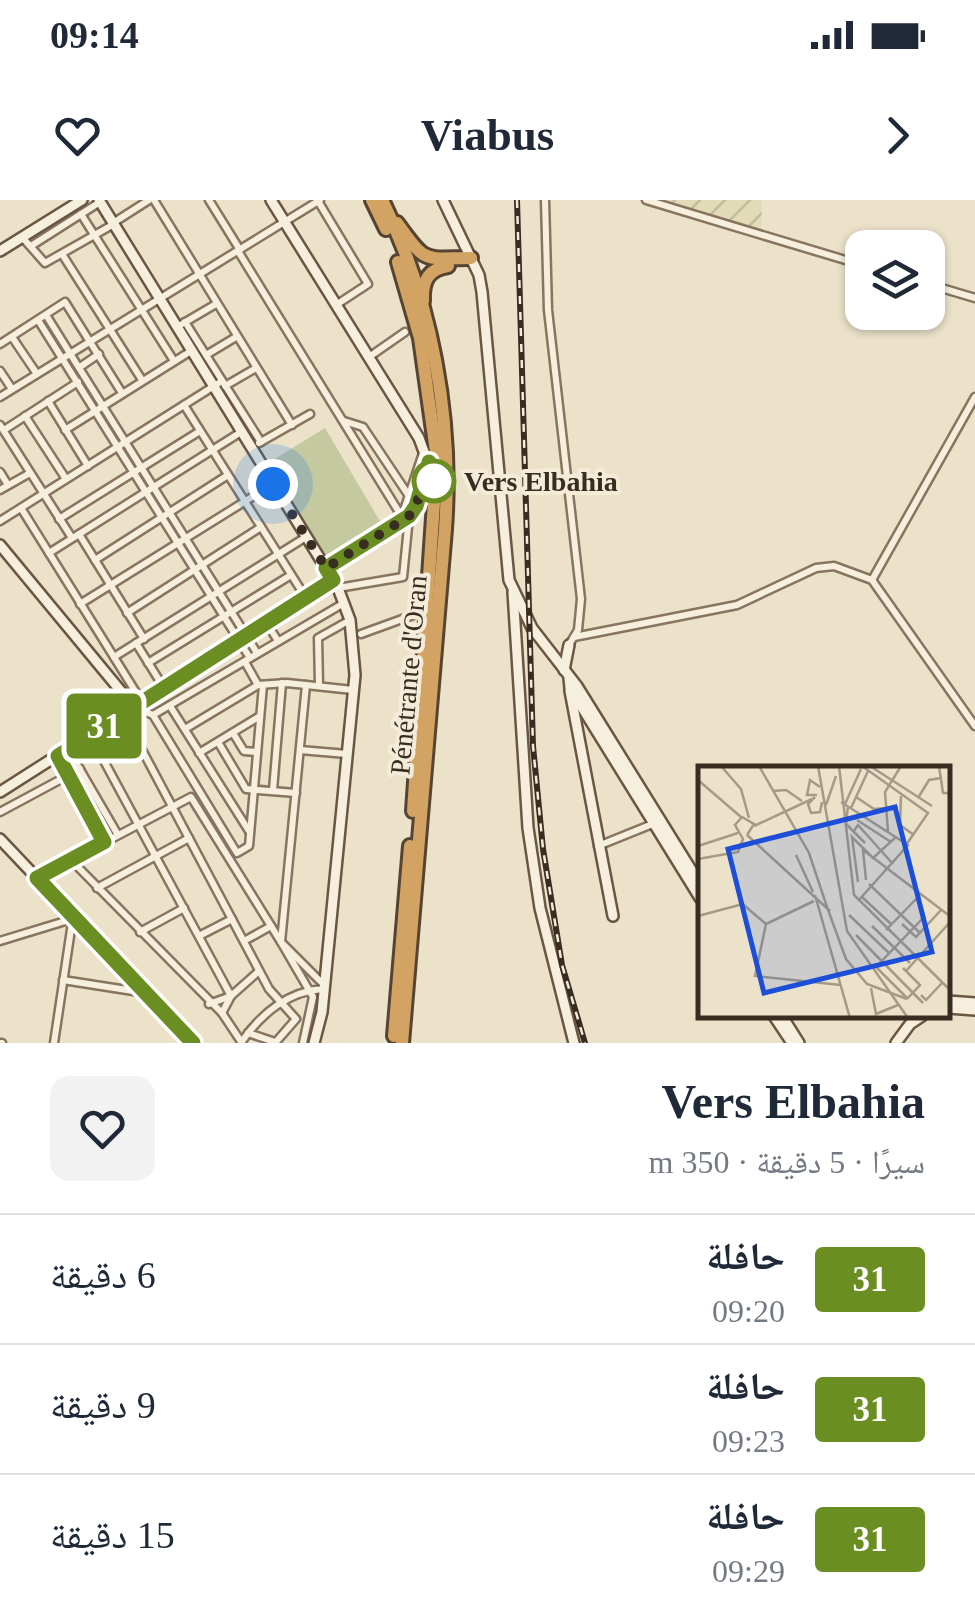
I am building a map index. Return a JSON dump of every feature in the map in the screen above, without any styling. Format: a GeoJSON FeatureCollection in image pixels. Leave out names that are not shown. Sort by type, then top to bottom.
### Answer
{"type":"FeatureCollection","features":[{"type":"Feature","properties":{"kind":"highway","name":"Pénétrante d'Oran"},"geometry":{"type":"LineString","coordinates":[[372,200],[397,260],[420,338],[434,432],[428,610],[394,1043]]}},
{"type":"Feature","properties":{"kind":"highway","name":"Pénétrante d'Oran"},"geometry":{"type":"LineString","coordinates":[[384,204],[427,323],[443,418],[447,498],[405,1043]]}},
{"type":"Feature","properties":{"kind":"highway"},"geometry":{"type":"LineString","coordinates":[[384,204],[420,254],[438,260],[467,259]]}},
{"type":"Feature","properties":{"kind":"highway"},"geometry":{"type":"LineString","coordinates":[[463,239],[467,259]]}},
{"type":"Feature","properties":{"kind":"highway"},"geometry":{"type":"LineString","coordinates":[[427,323],[422,289],[429,274],[436,268],[467,259]]}},
{"type":"Feature","properties":{"kind":"street"},"geometry":{"type":"LineString","coordinates":[[0,251],[82,200]]}},
{"type":"Feature","properties":{"kind":"street"},"geometry":{"type":"LineString","coordinates":[[22,237],[45,263],[151,200],[292,425]]}},
{"type":"Feature","properties":{"kind":"street"},"geometry":{"type":"LineString","coordinates":[[209,200],[403,519]]}},
{"type":"Feature","properties":{"kind":"street"},"geometry":{"type":"LineString","coordinates":[[271,200],[429,462],[431,484],[416,506],[403,519],[326,568]]}},
{"type":"Feature","properties":{"kind":"street"},"geometry":{"type":"LineString","coordinates":[[444,200],[463,239]]}},
{"type":"Feature","properties":{"kind":"street"},"geometry":{"type":"LineString","coordinates":[[544,200],[547,298],[581,600],[566,673],[613,916]]}},
{"type":"Feature","properties":{"kind":"street"},"geometry":{"type":"LineString","coordinates":[[646,200],[845,259]]}},
{"type":"Feature","properties":{"kind":"street"},"geometry":{"type":"LineString","coordinates":[[31,246],[99,201],[158,297],[206,355],[241,432],[344,602],[350,620],[354,690],[322,1012],[314,1043]]}},
{"type":"Feature","properties":{"kind":"street"},"geometry":{"type":"LineString","coordinates":[[0,396],[319,201],[368,284],[336,305]]}},
{"type":"Feature","properties":{"kind":"street"},"geometry":{"type":"LineString","coordinates":[[81,214],[174,361]]}},
{"type":"Feature","properties":{"kind":"street"},"geometry":{"type":"LineString","coordinates":[[243,259],[252,254],[254,241]]}},
{"type":"Feature","properties":{"kind":"street"},"geometry":{"type":"LineString","coordinates":[[62,254],[142,380]]}},
{"type":"Feature","properties":{"kind":"street"},"geometry":{"type":"LineString","coordinates":[[467,259],[482,292],[500,482],[502,571],[532,628],[566,673],[698,894]]}},
{"type":"Feature","properties":{"kind":"street"},"geometry":{"type":"LineString","coordinates":[[945,289],[975,298]]}},
{"type":"Feature","properties":{"kind":"street"},"geometry":{"type":"LineString","coordinates":[[0,344],[65,302],[122,392]]}},
{"type":"Feature","properties":{"kind":"street"},"geometry":{"type":"LineString","coordinates":[[181,325],[216,304]]}},
{"type":"Feature","properties":{"kind":"street"},"geometry":{"type":"LineString","coordinates":[[46,315],[78,382],[99,407]]}},
{"type":"Feature","properties":{"kind":"street"},"geometry":{"type":"LineString","coordinates":[[0,545],[138,704],[153,715],[237,853],[249,846],[260,716],[260,685],[251,658],[214,594],[194,571],[182,541],[99,407],[80,367],[38,320]]}},
{"type":"Feature","properties":{"kind":"street"},"geometry":{"type":"LineString","coordinates":[[181,325],[191,351],[262,442]]}},
{"type":"Feature","properties":{"kind":"street"},"geometry":{"type":"LineString","coordinates":[[368,357],[405,332]]}},
{"type":"Feature","properties":{"kind":"street"},"geometry":{"type":"LineString","coordinates":[[12,336],[37,374]]}},
{"type":"Feature","properties":{"kind":"street"},"geometry":{"type":"LineString","coordinates":[[206,355],[236,338]]}},
{"type":"Feature","properties":{"kind":"street"},"geometry":{"type":"LineString","coordinates":[[65,430],[191,351]]}},
{"type":"Feature","properties":{"kind":"street"},"geometry":{"type":"LineString","coordinates":[[80,367],[99,354]]}},
{"type":"Feature","properties":{"kind":"street"},"geometry":{"type":"LineString","coordinates":[[0,521],[184,405],[256,368]]}},
{"type":"Feature","properties":{"kind":"street"},"geometry":{"type":"LineString","coordinates":[[0,371],[12,390]]}},
{"type":"Feature","properties":{"kind":"street"},"geometry":{"type":"LineString","coordinates":[[78,382],[1,429],[59,519],[95,560],[128,612],[148,662],[164,688]]}},
{"type":"Feature","properties":{"kind":"street"},"geometry":{"type":"LineString","coordinates":[[872,580],[975,397]]}},
{"type":"Feature","properties":{"kind":"street"},"geometry":{"type":"LineString","coordinates":[[48,401],[88,466]]}},
{"type":"Feature","properties":{"kind":"street"},"geometry":{"type":"LineString","coordinates":[[184,405],[306,598]]}},
{"type":"Feature","properties":{"kind":"street"},"geometry":{"type":"LineString","coordinates":[[251,448],[310,414]]}},
{"type":"Feature","properties":{"kind":"street"},"geometry":{"type":"LineString","coordinates":[[25,416],[66,479]]}},
{"type":"Feature","properties":{"kind":"street"},"geometry":{"type":"LineString","coordinates":[[343,421],[363,426],[409,496]]}},
{"type":"Feature","properties":{"kind":"street"},"geometry":{"type":"LineString","coordinates":[[59,519],[200,431]]}},
{"type":"Feature","properties":{"kind":"street"},"geometry":{"type":"LineString","coordinates":[[49,554],[241,432]]}},
{"type":"Feature","properties":{"kind":"street"},"geometry":{"type":"LineString","coordinates":[[0,792],[306,598],[336,584],[403,577],[403,519],[424,449]]}},
{"type":"Feature","properties":{"kind":"street"},"geometry":{"type":"LineString","coordinates":[[0,472],[8,485]]}},
{"type":"Feature","properties":{"kind":"street"},"geometry":{"type":"LineString","coordinates":[[0,490],[30,473]]}},
{"type":"Feature","properties":{"kind":"street"},"geometry":{"type":"LineString","coordinates":[[95,560],[228,475]]}},
{"type":"Feature","properties":{"kind":"street"},"geometry":{"type":"LineString","coordinates":[[80,604],[273,484]]}},
{"type":"Feature","properties":{"kind":"street"},"geometry":{"type":"LineString","coordinates":[[21,508],[114,657],[138,704]]}},
{"type":"Feature","properties":{"kind":"street"},"geometry":{"type":"LineString","coordinates":[[128,612],[261,527]]}},
{"type":"Feature","properties":{"kind":"street"},"geometry":{"type":"LineString","coordinates":[[114,657],[306,537]]}},
{"type":"Feature","properties":{"kind":"street"},"geometry":{"type":"LineString","coordinates":[[182,541],[203,565],[214,594]]}},
{"type":"Feature","properties":{"kind":"street"},"geometry":{"type":"LineString","coordinates":[[552,655],[571,641],[738,604],[824,566],[872,580],[974,723]]}},
{"type":"Feature","properties":{"kind":"street"},"geometry":{"type":"LineString","coordinates":[[148,662],[291,575]]}},
{"type":"Feature","properties":{"kind":"street"},"geometry":{"type":"LineString","coordinates":[[512,587],[528,828],[543,921],[574,1043]]}},
{"type":"Feature","properties":{"kind":"street"},"geometry":{"type":"LineString","coordinates":[[153,715],[344,602]]}},
{"type":"Feature","properties":{"kind":"street"},"geometry":{"type":"LineString","coordinates":[[361,634],[428,610]]}},
{"type":"Feature","properties":{"kind":"street"},"geometry":{"type":"LineString","coordinates":[[319,686],[318,638],[350,620]]}},
{"type":"Feature","properties":{"kind":"street"},"geometry":{"type":"LineString","coordinates":[[266,622],[278,641]]}},
{"type":"Feature","properties":{"kind":"street"},"geometry":{"type":"LineString","coordinates":[[273,790],[282,684]]}},
{"type":"Feature","properties":{"kind":"street"},"geometry":{"type":"LineString","coordinates":[[185,730],[260,685],[306,684],[354,690]]}},
{"type":"Feature","properties":{"kind":"street"},"geometry":{"type":"LineString","coordinates":[[306,684],[281,942],[323,987]]}},
{"type":"Feature","properties":{"kind":"street"},"geometry":{"type":"LineString","coordinates":[[570,688],[698,881]]}},
{"type":"Feature","properties":{"kind":"street"},"geometry":{"type":"LineString","coordinates":[[170,706],[250,834]]}},
{"type":"Feature","properties":{"kind":"street"},"geometry":{"type":"LineString","coordinates":[[71,860],[244,1039],[277,1043],[296,1020],[260,971],[123,714]]}},
{"type":"Feature","properties":{"kind":"street"},"geometry":{"type":"LineString","coordinates":[[200,753],[260,716]]}},
{"type":"Feature","properties":{"kind":"street"},"geometry":{"type":"LineString","coordinates":[[233,732],[244,751],[257,752]]}},
{"type":"Feature","properties":{"kind":"street"},"geometry":{"type":"LineString","coordinates":[[90,735],[231,996]]}},
{"type":"Feature","properties":{"kind":"street"},"geometry":{"type":"LineString","coordinates":[[218,742],[246,789],[296,793]]}},
{"type":"Feature","properties":{"kind":"street"},"geometry":{"type":"LineString","coordinates":[[68,749],[118,835]]}},
{"type":"Feature","properties":{"kind":"street"},"geometry":{"type":"LineString","coordinates":[[300,750],[347,754]]}},
{"type":"Feature","properties":{"kind":"street"},"geometry":{"type":"LineString","coordinates":[[58,756],[104,842]]}},
{"type":"Feature","properties":{"kind":"street"},"geometry":{"type":"LineString","coordinates":[[0,812],[80,769]]}},
{"type":"Feature","properties":{"kind":"street"},"geometry":{"type":"LineString","coordinates":[[37,878],[191,797],[313,997],[302,1043]]}},
{"type":"Feature","properties":{"kind":"street"},"geometry":{"type":"LineString","coordinates":[[598,846],[657,822]]}},
{"type":"Feature","properties":{"kind":"street"},"geometry":{"type":"LineString","coordinates":[[97,888],[189,838]]}},
{"type":"Feature","properties":{"kind":"street"},"geometry":{"type":"LineString","coordinates":[[0,839],[193,1043]]}},
{"type":"Feature","properties":{"kind":"street"},"geometry":{"type":"LineString","coordinates":[[140,932],[184,908]]}},
{"type":"Feature","properties":{"kind":"street"},"geometry":{"type":"LineString","coordinates":[[0,941],[72,917]]}},
{"type":"Feature","properties":{"kind":"street"},"geometry":{"type":"LineString","coordinates":[[54,1043],[72,917]]}},
{"type":"Feature","properties":{"kind":"street"},"geometry":{"type":"LineString","coordinates":[[199,936],[232,919]]}},
{"type":"Feature","properties":{"kind":"street"},"geometry":{"type":"LineString","coordinates":[[244,941],[272,926]]}},
{"type":"Feature","properties":{"kind":"street"},"geometry":{"type":"LineString","coordinates":[[209,1004],[231,996],[260,971]]}},
{"type":"Feature","properties":{"kind":"street"},"geometry":{"type":"LineString","coordinates":[[63,980],[146,994]]}},
{"type":"Feature","properties":{"kind":"street"},"geometry":{"type":"LineString","coordinates":[[244,1039],[280,1002],[323,987]]}},
{"type":"Feature","properties":{"kind":"street"},"geometry":{"type":"LineString","coordinates":[[222,1014],[231,996]]}},
{"type":"Feature","properties":{"kind":"street"},"geometry":{"type":"LineString","coordinates":[[950,1004],[975,1007]]}},
{"type":"Feature","properties":{"kind":"street"},"geometry":{"type":"LineString","coordinates":[[776,1018],[796,1043]]}},
{"type":"Feature","properties":{"kind":"street"},"geometry":{"type":"LineString","coordinates":[[783,1018],[796,1043]]}},
{"type":"Feature","properties":{"kind":"street"},"geometry":{"type":"LineString","coordinates":[[893,1043],[911,1018]]}},
{"type":"Feature","properties":{"kind":"street"},"geometry":{"type":"LineString","coordinates":[[893,1043],[920,1018]]}},
{"type":"Feature","properties":{"kind":"shaded area"},"geometry":{"type":"Polygon","coordinates":[[[658,200],[762,200],[761,233],[658,200]]]}},
{"type":"Feature","properties":{"kind":"green space"},"geometry":{"type":"Polygon","coordinates":[[[325,428],[384,528],[330,561],[268,463],[325,428]]]}},
{"type":"Feature","properties":{"kind":"railway"},"geometry":{"type":"LineString","coordinates":[[517,200],[533,746],[543,849],[562,965],[585,1043]]}},
{"type":"Feature","properties":{"kind":"bus line","name":"31"},"geometry":{"type":"LineString","coordinates":[[193,1043],[37,878],[104,842],[58,756],[333,580],[326,568],[409,516],[424,479],[427,476],[434,481],[429,462]]}},
{"type":"Feature","properties":{"kind":"place","name":"Vers Elbahia"},"geometry":{"type":"Point","coordinates":[434,481]}},
{"type":"Feature","properties":{"kind":"route"},"geometry":{"type":"LineString","coordinates":[[273,484],[326,568],[409,516],[424,479],[427,476],[434,481]]}}]}
